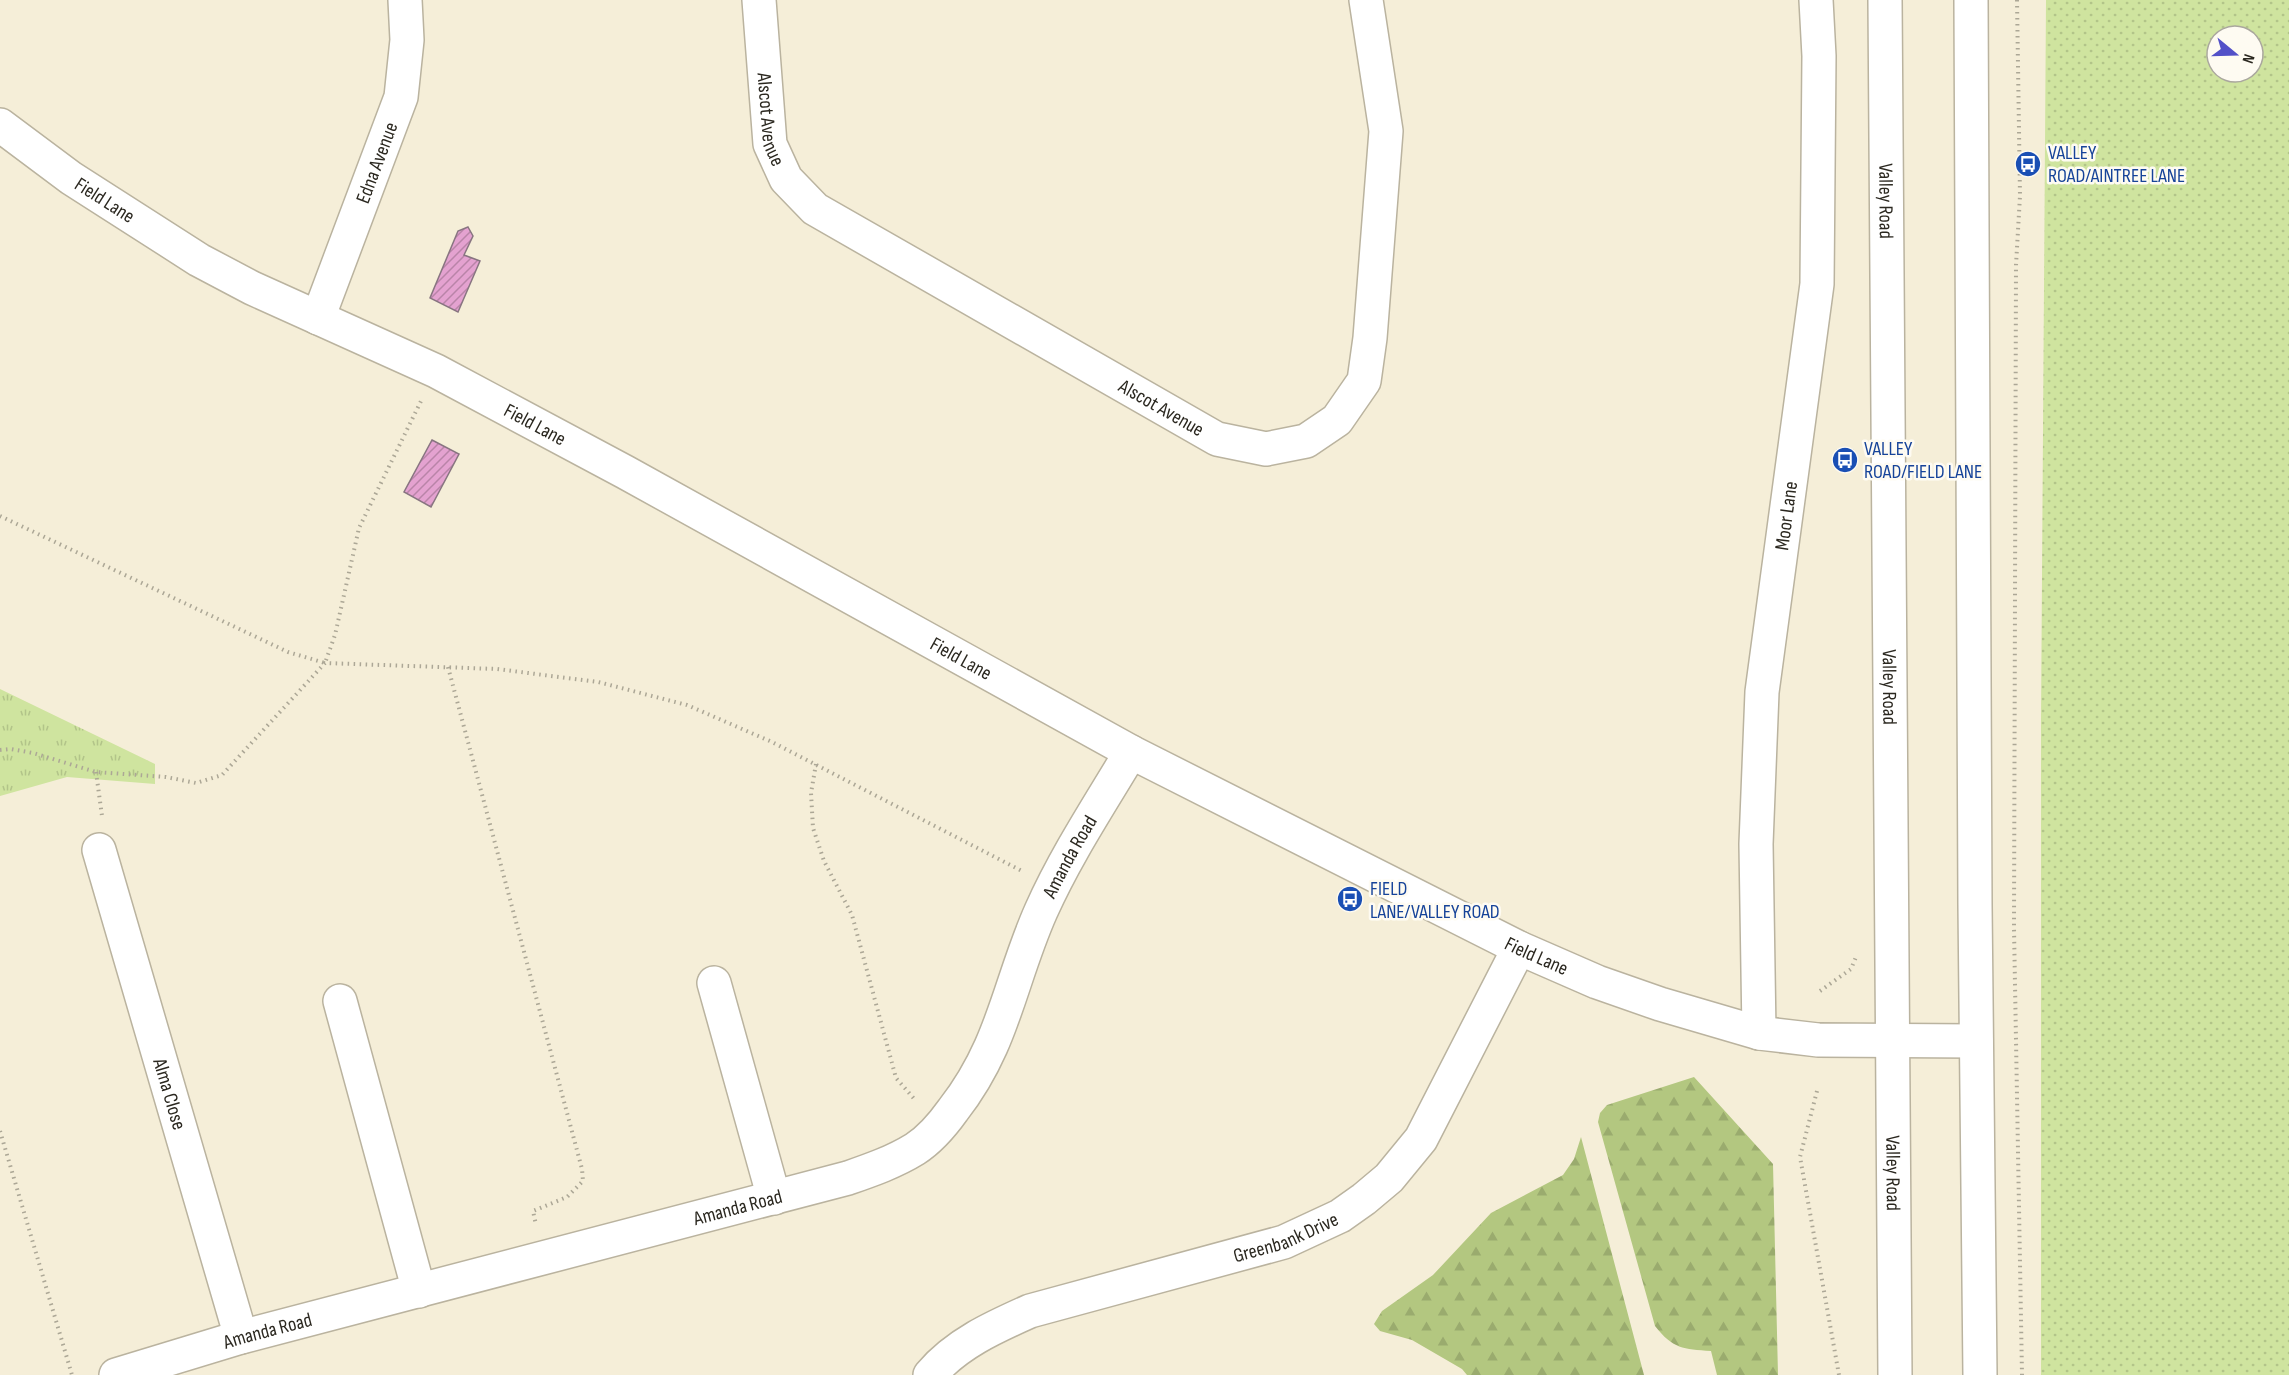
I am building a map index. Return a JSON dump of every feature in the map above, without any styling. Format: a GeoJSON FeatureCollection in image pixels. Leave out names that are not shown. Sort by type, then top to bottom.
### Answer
{"type":"FeatureCollection","features":[{"type":"Feature","properties":{"kind":"street","name":"Edna Avenue"},"geometry":{"type":"LineString","coordinates":[[318,318],[400,97],[407,40],[405,0]]}},
{"type":"Feature","properties":{"kind":"street","name":"Alscot Avenue"},"geometry":{"type":"LineString","coordinates":[[759,0],[770,144],[786,179],[815,209],[1217,439],[1266,449],[1306,441],[1337,420],[1364,381],[1370,338],[1386,131],[1365,0]]}},
{"type":"Feature","properties":{"kind":"street","name":"Moor Lane"},"geometry":{"type":"LineString","coordinates":[[1759,1033],[1756,844],[1762,693],[1817,284],[1819,56],[1816,0]]}},
{"type":"Feature","properties":{"kind":"street","name":"Valley Road"},"geometry":{"type":"LineString","coordinates":[[1885,0],[1894,923],[1895,1375]]}},
{"type":"Feature","properties":{"kind":"street"},"geometry":{"type":"LineString","coordinates":[[1971,0],[1976,1041],[1980,1375]]}},
{"type":"Feature","properties":{"kind":"street","name":"Field Lane"},"geometry":{"type":"LineString","coordinates":[[0,125],[71,178],[180,249],[252,288],[436,371],[625,472],[1131,752],[1519,948],[1639,997],[1717,1023],[1759,1033],[1818,1040],[1976,1041]]}},
{"type":"Feature","properties":{"kind":"street","name":"Amanda Road"},"geometry":{"type":"LineString","coordinates":[[116,1375],[242,1337],[848,1178],[894,1161],[918,1147],[945,1121],[974,1083],[997,1038],[1040,914],[1053,886],[1131,752]]}},
{"type":"Feature","properties":{"kind":"street","name":"Alma Close"},"geometry":{"type":"LineString","coordinates":[[99,850],[242,1337]]}},
{"type":"Feature","properties":{"kind":"street","name":"Greenbank Drive"},"geometry":{"type":"LineString","coordinates":[[930,1375],[961,1346],[1000,1324],[1030,1311],[1284,1242],[1340,1216],[1364,1199],[1389,1178],[1421,1139],[1519,948]]}},
{"type":"Feature","properties":{"kind":"street"},"geometry":{"type":"LineString","coordinates":[[714,983],[774,1198]]}},
{"type":"Feature","properties":{"kind":"street"},"geometry":{"type":"LineString","coordinates":[[340,1001],[419,1291]]}},
{"type":"Feature","properties":{"kind":"path"},"geometry":{"type":"LineString","coordinates":[[2017,0],[2020,196],[2016,265],[2014,928],[2022,1375]]}},
{"type":"Feature","properties":{"kind":"path"},"geometry":{"type":"LineString","coordinates":[[0,750],[11,749],[33,753],[96,772],[166,777],[196,783],[222,775],[325,663],[335,635],[359,528],[436,371]]}},
{"type":"Feature","properties":{"kind":"path"},"geometry":{"type":"LineString","coordinates":[[0,516],[288,652],[325,663],[497,669],[598,682],[687,705],[772,742],[980,852],[1053,886]]}},
{"type":"Feature","properties":{"kind":"path"},"geometry":{"type":"LineString","coordinates":[[448,667],[582,1169],[583,1182],[567,1197],[532,1211],[543,1258]]}},
{"type":"Feature","properties":{"kind":"path"},"geometry":{"type":"LineString","coordinates":[[816,764],[811,793],[813,828],[824,861],[852,915],[896,1078],[909,1097],[945,1121]]}},
{"type":"Feature","properties":{"kind":"path"},"geometry":{"type":"LineString","coordinates":[[96,772],[105,838],[99,850]]}},
{"type":"Feature","properties":{"kind":"path"},"geometry":{"type":"LineString","coordinates":[[1820,991],[1851,969],[1857,953]]}},
{"type":"Feature","properties":{"kind":"path"},"geometry":{"type":"LineString","coordinates":[[1816,1091],[1800,1157],[1839,1375]]}},
{"type":"Feature","properties":{"kind":"path"},"geometry":{"type":"LineString","coordinates":[[0,1131],[72,1375]]}},
{"type":"Feature","properties":{"kind":"green space"},"geometry":{"type":"Polygon","coordinates":[[[2046,0],[2289,0],[2289,1375],[2041,1375],[2041,720],[2046,0]]]}},
{"type":"Feature","properties":{"kind":"green space"},"geometry":{"type":"Polygon","coordinates":[[[0,689],[155,764],[155,784],[67,777],[0,796],[0,689]]]}},
{"type":"Feature","properties":{"kind":"green space"},"geometry":{"type":"Polygon","coordinates":[[[1694,1077],[1773,1164],[1778,1375],[1717,1375],[1711,1351],[1679,1346],[1661,1334],[1655,1326],[1598,1122],[1600,1113],[1607,1105],[1694,1077]]]}},
{"type":"Feature","properties":{"kind":"green space"},"geometry":{"type":"Polygon","coordinates":[[[1581,1137],[1644,1375],[1467,1375],[1462,1369],[1412,1340],[1380,1331],[1374,1324],[1382,1311],[1433,1275],[1491,1213],[1563,1175],[1574,1159],[1581,1137]]]}},
{"type":"Feature","properties":{"kind":"building"},"geometry":{"type":"Polygon","coordinates":[[[468,227],[473,236],[464,255],[480,261],[458,312],[430,298],[458,231],[468,227]]]}},
{"type":"Feature","properties":{"kind":"building"},"geometry":{"type":"Polygon","coordinates":[[[432,440],[459,454],[431,507],[404,492],[432,440]]]}},
{"type":"Feature","properties":{"kind":"place","name":"VALLEY ROAD/AINTREE LANE"},"geometry":{"type":"Point","coordinates":[2028,164]}},
{"type":"Feature","properties":{"kind":"place","name":"VALLEY ROAD/FIELD LANE"},"geometry":{"type":"Point","coordinates":[1845,460]}},
{"type":"Feature","properties":{"kind":"place","name":"FIELD LANE/VALLEY ROAD"},"geometry":{"type":"Point","coordinates":[1350,899]}}]}
